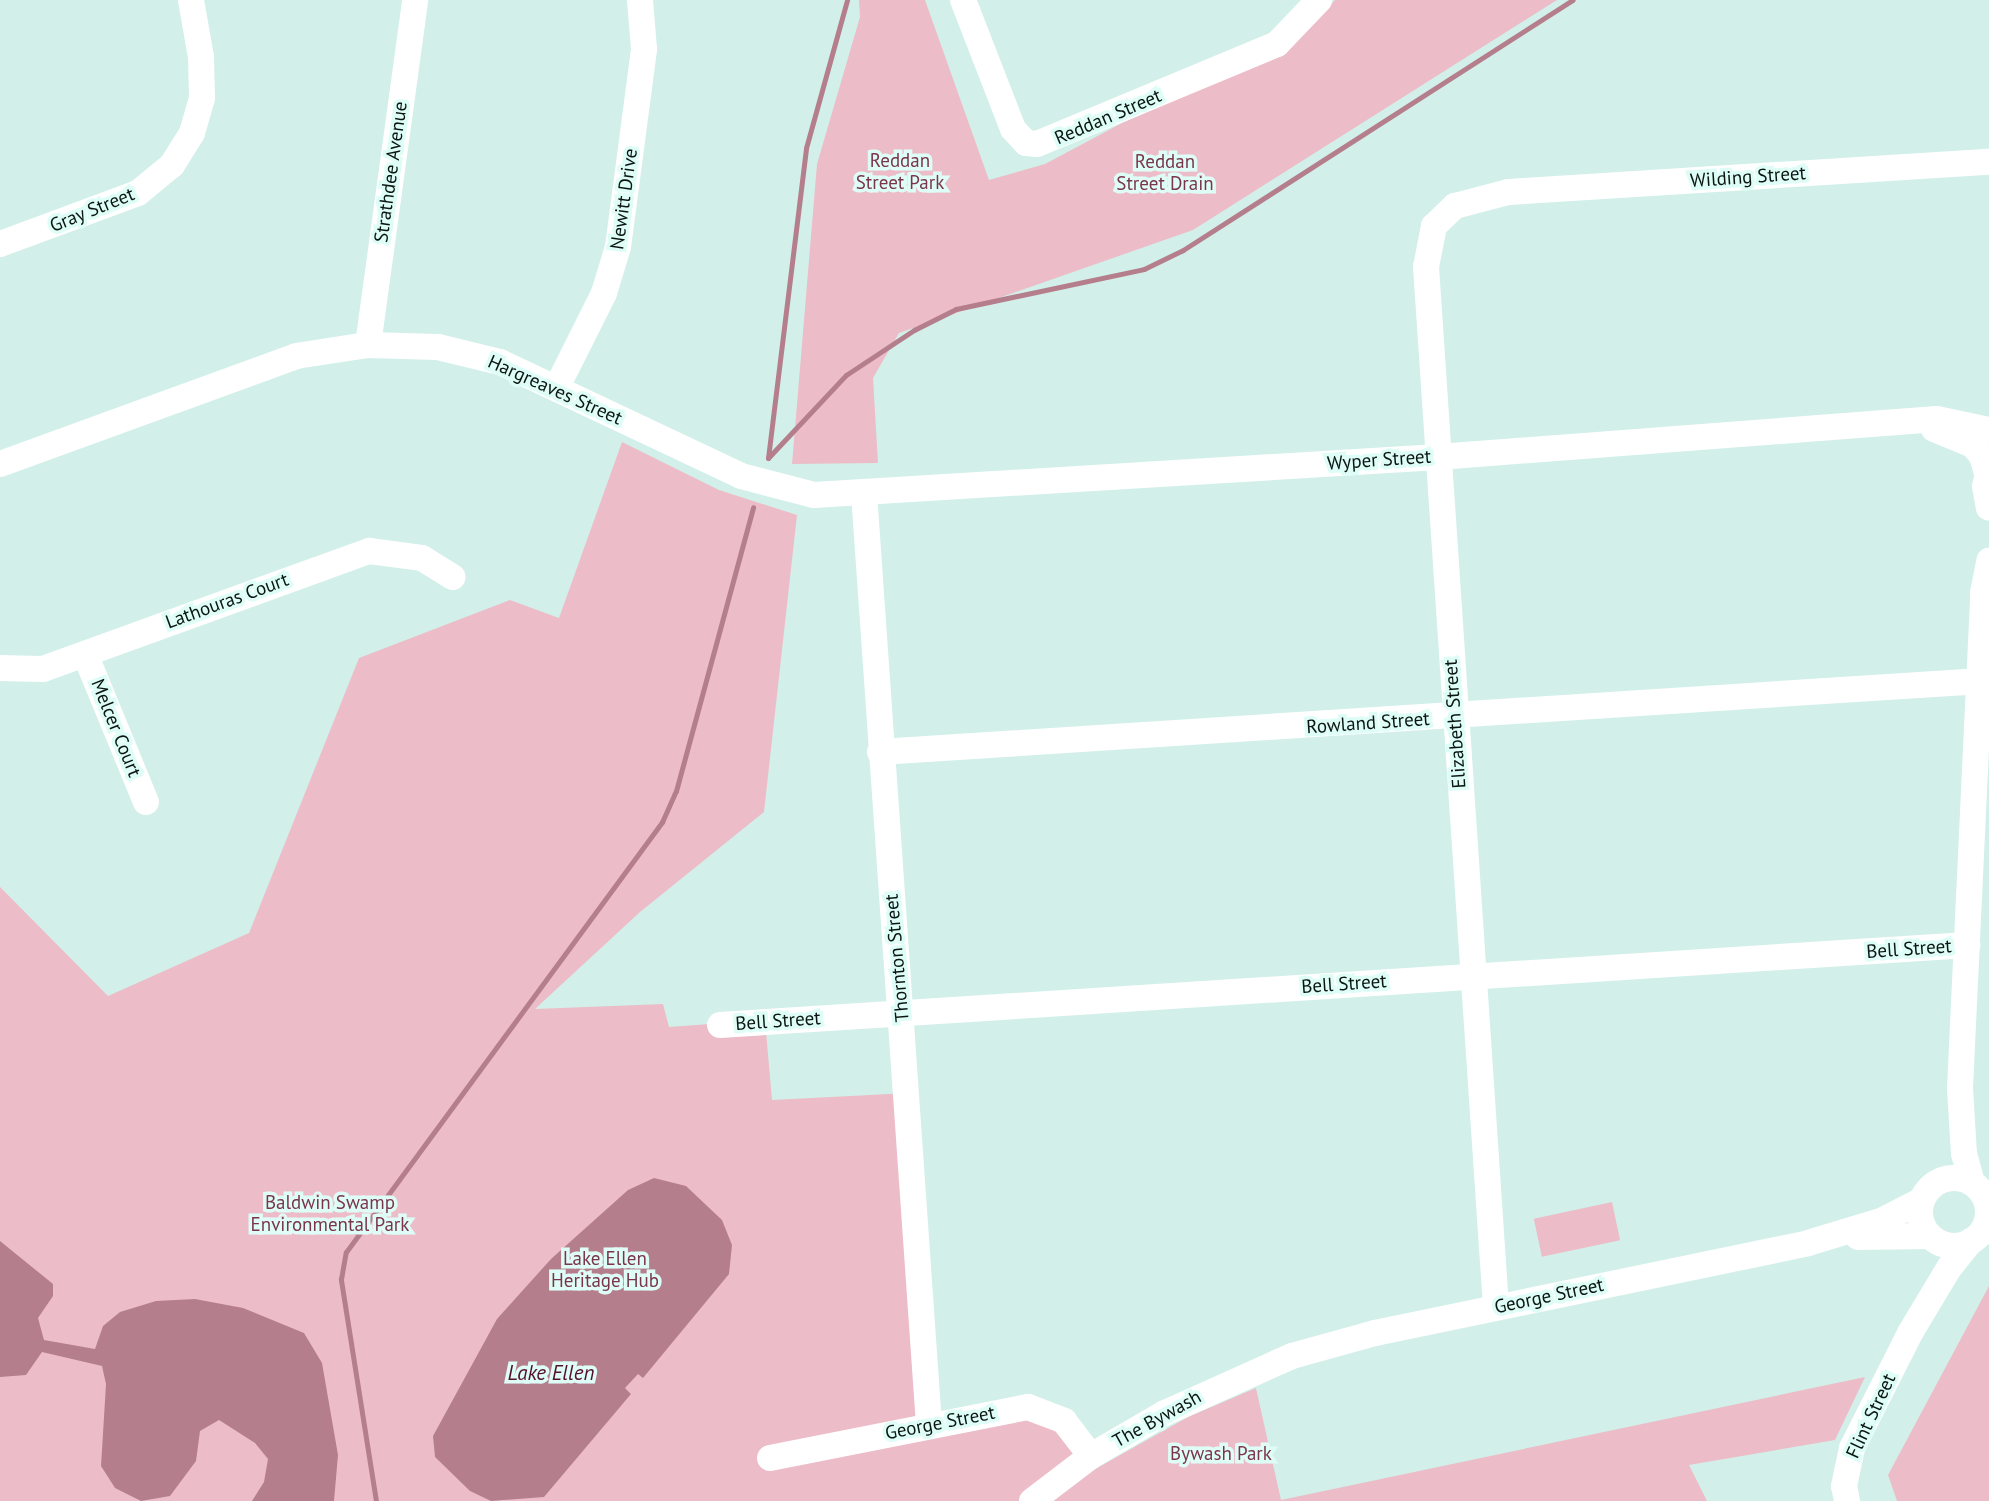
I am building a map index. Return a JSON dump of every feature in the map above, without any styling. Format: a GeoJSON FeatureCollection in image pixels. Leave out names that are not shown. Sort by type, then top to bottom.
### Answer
{"type":"FeatureCollection","features":[{"type":"Feature","properties":{"kind":"street","name":"Gray Street"},"geometry":{"type":"LineString","coordinates":[[0,244],[138,193],[172,164],[192,133],[202,98],[201,57],[191,0]]}},
{"type":"Feature","properties":{"kind":"street","name":"Strathdee Avenue"},"geometry":{"type":"LineString","coordinates":[[368,345],[415,0]]}},
{"type":"Feature","properties":{"kind":"street","name":"Newitt Drive"},"geometry":{"type":"LineString","coordinates":[[557,387],[604,293],[618,247],[644,49],[640,0]]}},
{"type":"Feature","properties":{"kind":"street","name":"Reddan Street"},"geometry":{"type":"LineString","coordinates":[[963,0],[1013,129],[1026,143],[1037,144],[1277,44],[1319,0]]}},
{"type":"Feature","properties":{"kind":"street","name":"Wilding Street"},"geometry":{"type":"LineString","coordinates":[[1508,192],[1989,162]]}},
{"type":"Feature","properties":{"kind":"street","name":"Elizabeth Street"},"geometry":{"type":"LineString","coordinates":[[1496,1307],[1454,717],[1426,267],[1429,238],[1442,215],[1455,206],[1508,192]]}},
{"type":"Feature","properties":{"kind":"street","name":"Hargreaves Street"},"geometry":{"type":"LineString","coordinates":[[0,464],[296,356],[368,345],[467,353],[557,387],[725,469],[799,493],[864,493]]}},
{"type":"Feature","properties":{"kind":"street"},"geometry":{"type":"LineString","coordinates":[[1955,419],[1989,407]]}},
{"type":"Feature","properties":{"kind":"street","name":"Wyper Street"},"geometry":{"type":"LineString","coordinates":[[864,493],[1438,457],[1894,426],[1955,419],[1989,430]]}},
{"type":"Feature","properties":{"kind":"street","name":"Wyper Street"},"geometry":{"type":"LineString","coordinates":[[1894,426],[1938,429],[1960,437],[1982,456],[1988,471]]}},
{"type":"Feature","properties":{"kind":"street"},"geometry":{"type":"LineString","coordinates":[[1988,471],[1989,508]]}},
{"type":"Feature","properties":{"kind":"street","name":"Thornton Street"},"geometry":{"type":"LineString","coordinates":[[864,493],[929,1424]]}},
{"type":"Feature","properties":{"kind":"street","name":"Lathouras Court"},"geometry":{"type":"LineString","coordinates":[[0,668],[36,671],[369,551],[422,558],[452,577]]}},
{"type":"Feature","properties":{"kind":"street"},"geometry":{"type":"LineString","coordinates":[[1960,1088],[1944,1167],[1928,1192],[1921,1219],[1931,1237],[1952,1246],[1981,1232],[1988,1207],[1964,1154],[1960,1088],[1987,619],[1983,593],[1989,561]]}},
{"type":"Feature","properties":{"kind":"street","name":"Melcer Court"},"geometry":{"type":"LineString","coordinates":[[85,654],[146,802]]}},
{"type":"Feature","properties":{"kind":"street","name":"Rowland Street"},"geometry":{"type":"LineString","coordinates":[[880,752],[1982,681]]}},
{"type":"Feature","properties":{"kind":"street","name":"Bell Street"},"geometry":{"type":"LineString","coordinates":[[720,1025],[1967,945]]}},
{"type":"Feature","properties":{"kind":"street"},"geometry":{"type":"LineString","coordinates":[[1928,1192],[1953,1178],[1980,1187]]}},
{"type":"Feature","properties":{"kind":"street","name":"George Street"},"geometry":{"type":"LineString","coordinates":[[1292,1356],[1375,1333],[1808,1242],[1881,1221],[1928,1192]]}},
{"type":"Feature","properties":{"kind":"street","name":"Flint Street"},"geometry":{"type":"LineString","coordinates":[[1847,1501],[1844,1486],[1852,1448],[1910,1333],[1949,1268],[1981,1232]]}},
{"type":"Feature","properties":{"kind":"street","name":"George Street"},"geometry":{"type":"LineString","coordinates":[[1808,1242],[1931,1237]]}},
{"type":"Feature","properties":{"kind":"street","name":"Flint Street"},"geometry":{"type":"LineString","coordinates":[[1910,1333],[1931,1280],[1931,1237]]}},
{"type":"Feature","properties":{"kind":"street","name":"The Bywash"},"geometry":{"type":"LineString","coordinates":[[1032,1501],[1091,1456],[1201,1394],[1292,1356]]}},
{"type":"Feature","properties":{"kind":"street","name":"George Street"},"geometry":{"type":"LineString","coordinates":[[770,1458],[1013,1408],[1040,1409],[1064,1421],[1091,1456]]}},
{"type":"Feature","properties":{"kind":"green space"},"geometry":{"type":"Polygon","coordinates":[[[859,0],[925,0],[989,180],[1045,164],[1122,123],[1288,50],[1335,0],[1557,0],[1193,230],[899,333],[873,378],[878,463],[792,464],[817,164],[860,17],[859,0]]]}},
{"type":"Feature","properties":{"kind":"green space","name":"Baldwin Swamp Environmental Park"},"geometry":{"type":"Polygon","coordinates":[[[622,442],[719,490],[797,515],[764,812],[640,912],[535,1009],[663,1004],[669,1027],[765,1020],[772,1100],[909,1093],[930,1421],[1028,1406],[1092,1454],[1031,1501],[0,1501],[0,887],[108,996],[249,933],[359,658],[510,600],[559,618],[622,442]]]}},
{"type":"Feature","properties":{"kind":"green space"},"geometry":{"type":"Polygon","coordinates":[[[1612,1202],[1620,1240],[1542,1257],[1534,1219],[1612,1202]]]}},
{"type":"Feature","properties":{"kind":"green space"},"geometry":{"type":"Polygon","coordinates":[[[1989,1286],[1989,1501],[1897,1501],[1888,1475],[1989,1286]]]}},
{"type":"Feature","properties":{"kind":"green space","name":"Bywash Park"},"geometry":{"type":"Polygon","coordinates":[[[1865,1377],[1835,1440],[1689,1465],[1707,1501],[1048,1501],[1065,1486],[1188,1417],[1256,1388],[1281,1500],[1865,1377]]]}},
{"type":"Feature","properties":{"kind":"water","name":"Lake Ellen"},"geometry":{"type":"Polygon","coordinates":[[[654,1178],[686,1186],[722,1220],[732,1245],[729,1274],[643,1378],[638,1374],[625,1388],[631,1394],[544,1497],[491,1501],[470,1491],[435,1457],[433,1436],[497,1319],[551,1259],[628,1190],[654,1178]]]}},
{"type":"Feature","properties":{"kind":"water"},"geometry":{"type":"Polygon","coordinates":[[[0,1241],[53,1284],[53,1296],[38,1318],[44,1340],[95,1349],[103,1326],[120,1312],[156,1301],[195,1299],[243,1308],[304,1333],[322,1363],[338,1455],[334,1501],[252,1501],[264,1482],[268,1459],[255,1443],[219,1420],[200,1431],[196,1461],[170,1496],[141,1501],[115,1488],[101,1466],[106,1384],[102,1366],[42,1352],[26,1375],[0,1377],[0,1241]]]}},
{"type":"Feature","properties":{"kind":"waterway"},"geometry":{"type":"LineString","coordinates":[[768,458],[806,148],[847,0]]}},
{"type":"Feature","properties":{"kind":"waterway"},"geometry":{"type":"LineString","coordinates":[[768,458],[846,375],[914,330],[956,309],[1144,269],[1183,250],[1573,0]]}},
{"type":"Feature","properties":{"kind":"waterway"},"geometry":{"type":"LineString","coordinates":[[376,1501],[341,1279],[346,1252],[662,822],[676,791],[753,507]]}},
{"type":"Feature","properties":{"kind":"park label","name":"Reddan Street Park"},"geometry":{"type":"Point","coordinates":[900,172]}},
{"type":"Feature","properties":{"kind":"park label","name":"Reddan Street Drain"},"geometry":{"type":"Point","coordinates":[1165,173]}},
{"type":"Feature","properties":{"kind":"park label","name":"Lake Ellen Heritage Hub"},"geometry":{"type":"Point","coordinates":[605,1270]}}]}
